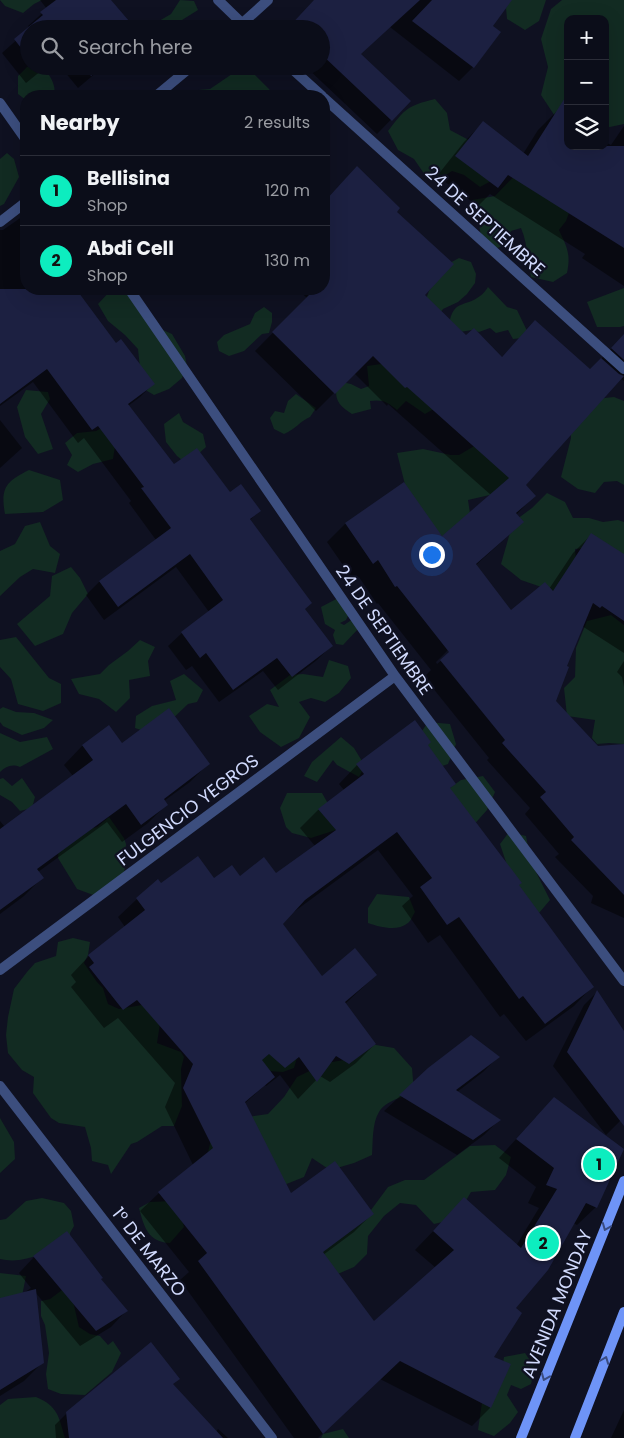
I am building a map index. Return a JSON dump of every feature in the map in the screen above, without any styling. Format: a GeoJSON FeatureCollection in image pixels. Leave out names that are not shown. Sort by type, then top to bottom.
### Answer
{"type":"FeatureCollection","features":[{"type":"Feature","properties":{"kind":"main road","name":"AVENIDA MONDAY"},"geometry":{"type":"LineString","coordinates":[[521,1438],[624,1182]]}},
{"type":"Feature","properties":{"kind":"main road"},"geometry":{"type":"LineString","coordinates":[[575,1438],[624,1312]]}},
{"type":"Feature","properties":{"kind":"street"},"geometry":{"type":"LineString","coordinates":[[218,0],[236,20]]}},
{"type":"Feature","properties":{"kind":"street"},"geometry":{"type":"LineString","coordinates":[[249,20],[268,0]]}},
{"type":"Feature","properties":{"kind":"street"},"geometry":{"type":"LineString","coordinates":[[163,90],[181,75]]}},
{"type":"Feature","properties":{"kind":"street","name":"24 DE SEPTIEMBRE"},"geometry":{"type":"LineString","coordinates":[[299,75],[315,90]]}},
{"type":"Feature","properties":{"kind":"street"},"geometry":{"type":"LineString","coordinates":[[0,103],[20,131]]}},
{"type":"Feature","properties":{"kind":"street","name":"24 DE SEPTIEMBRE"},"geometry":{"type":"LineString","coordinates":[[330,103],[624,369]]}},
{"type":"Feature","properties":{"kind":"street"},"geometry":{"type":"LineString","coordinates":[[0,222],[20,207]]}},
{"type":"Feature","properties":{"kind":"street","name":"24 DE SEPTIEMBRE"},"geometry":{"type":"LineString","coordinates":[[133,295],[395,676],[624,981]]}},
{"type":"Feature","properties":{"kind":"street","name":"FULGENCIO YEGROS"},"geometry":{"type":"LineString","coordinates":[[0,970],[395,676]]}},
{"type":"Feature","properties":{"kind":"street","name":"1° DE MARZO"},"geometry":{"type":"LineString","coordinates":[[0,1086],[272,1438]]}},
{"type":"Feature","properties":{"kind":"green space"},"geometry":{"type":"Polygon","coordinates":[[[0,0],[42,0],[23,13],[5,6],[0,0]]]}},
{"type":"Feature","properties":{"kind":"green space"},"geometry":{"type":"Polygon","coordinates":[[[180,0],[194,1],[198,10],[182,20],[161,20],[171,14],[180,0]]]}},
{"type":"Feature","properties":{"kind":"green space"},"geometry":{"type":"Polygon","coordinates":[[[510,0],[546,0],[539,21],[525,30],[507,19],[506,8],[510,0]]]}},
{"type":"Feature","properties":{"kind":"green space"},"geometry":{"type":"Polygon","coordinates":[[[562,0],[624,0],[624,124],[609,127],[609,15],[564,15],[564,130],[541,95],[548,67],[541,39],[551,9],[562,0]]]}},
{"type":"Feature","properties":{"kind":"green space"},"geometry":{"type":"Polygon","coordinates":[[[20,74],[49,75],[54,90],[20,90],[20,96],[18,94],[18,76],[20,74]]]}},
{"type":"Feature","properties":{"kind":"green space"},"geometry":{"type":"Polygon","coordinates":[[[231,75],[255,75],[270,90],[198,90],[210,89],[231,75]]]}},
{"type":"Feature","properties":{"kind":"green space"},"geometry":{"type":"Polygon","coordinates":[[[435,99],[447,113],[450,130],[480,146],[495,179],[480,187],[464,175],[452,171],[440,179],[425,175],[414,159],[398,150],[388,131],[408,109],[435,99]]]}},
{"type":"Feature","properties":{"kind":"green space"},"geometry":{"type":"Polygon","coordinates":[[[7,153],[14,159],[19,177],[4,204],[0,206],[0,159],[7,153]]]}},
{"type":"Feature","properties":{"kind":"green space"},"geometry":{"type":"Polygon","coordinates":[[[516,174],[572,205],[566,221],[559,230],[568,251],[567,273],[553,282],[531,277],[521,228],[511,231],[507,244],[490,251],[481,236],[477,213],[472,200],[495,196],[516,174]]]}},
{"type":"Feature","properties":{"kind":"green space"},"geometry":{"type":"Polygon","coordinates":[[[459,258],[471,262],[476,274],[475,283],[467,294],[458,302],[443,309],[436,319],[426,299],[429,291],[448,264],[459,258]]]}},
{"type":"Feature","properties":{"kind":"green space"},"geometry":{"type":"Polygon","coordinates":[[[488,287],[507,307],[517,310],[530,337],[513,339],[508,330],[496,333],[490,328],[479,332],[472,330],[460,332],[449,325],[453,311],[456,308],[474,300],[488,287]]]}},
{"type":"Feature","properties":{"kind":"green space"},"geometry":{"type":"Polygon","coordinates":[[[624,288],[624,326],[597,327],[587,302],[624,288]]]}},
{"type":"Feature","properties":{"kind":"green space"},"geometry":{"type":"Polygon","coordinates":[[[106,295],[137,295],[156,327],[172,334],[185,356],[187,366],[182,378],[169,389],[154,395],[142,388],[138,349],[108,321],[98,304],[106,295]]]}},
{"type":"Feature","properties":{"kind":"green space"},"geometry":{"type":"Polygon","coordinates":[[[264,307],[272,313],[269,333],[262,334],[244,351],[229,356],[219,351],[217,342],[224,335],[250,324],[255,313],[264,307]]]}},
{"type":"Feature","properties":{"kind":"green space"},"geometry":{"type":"Polygon","coordinates":[[[381,364],[401,372],[439,406],[425,414],[406,401],[397,410],[385,402],[374,400],[370,401],[371,409],[352,414],[347,411],[336,397],[337,381],[351,384],[361,389],[369,386],[367,366],[381,364]]]}},
{"type":"Feature","properties":{"kind":"green space"},"geometry":{"type":"Polygon","coordinates":[[[26,390],[48,392],[50,399],[41,414],[53,449],[38,454],[25,437],[17,407],[26,390]]]}},
{"type":"Feature","properties":{"kind":"green space"},"geometry":{"type":"Polygon","coordinates":[[[296,394],[316,408],[310,417],[284,434],[274,429],[270,418],[275,411],[284,413],[288,401],[296,394]]]}},
{"type":"Feature","properties":{"kind":"green space"},"geometry":{"type":"Polygon","coordinates":[[[614,397],[624,401],[624,485],[617,481],[604,482],[595,493],[578,489],[561,477],[571,438],[571,417],[586,400],[614,397]]]}},
{"type":"Feature","properties":{"kind":"green space"},"geometry":{"type":"Polygon","coordinates":[[[179,413],[183,422],[203,434],[206,447],[187,464],[177,456],[166,442],[164,424],[179,413]]]}},
{"type":"Feature","properties":{"kind":"green space"},"geometry":{"type":"Polygon","coordinates":[[[105,426],[116,440],[113,459],[93,464],[78,472],[67,465],[72,455],[65,443],[77,433],[96,431],[105,426]]]}},
{"type":"Feature","properties":{"kind":"green space"},"geometry":{"type":"Polygon","coordinates":[[[481,442],[512,454],[511,490],[468,500],[471,520],[469,558],[412,512],[397,453],[423,449],[459,455],[481,442]]]}},
{"type":"Feature","properties":{"kind":"green space"},"geometry":{"type":"Polygon","coordinates":[[[29,470],[60,480],[63,500],[43,512],[5,514],[4,497],[7,486],[15,478],[29,470]]]}},
{"type":"Feature","properties":{"kind":"green space"},"geometry":{"type":"Polygon","coordinates":[[[547,493],[565,502],[573,518],[589,518],[603,522],[618,520],[624,522],[624,563],[595,547],[575,549],[577,569],[553,591],[521,580],[501,564],[513,522],[532,508],[547,493]]]}},
{"type":"Feature","properties":{"kind":"green space"},"geometry":{"type":"Polygon","coordinates":[[[40,522],[50,546],[60,554],[55,573],[33,569],[20,577],[0,596],[0,551],[15,544],[25,526],[40,522]]]}},
{"type":"Feature","properties":{"kind":"green space"},"geometry":{"type":"Polygon","coordinates":[[[71,567],[80,578],[88,594],[72,613],[63,634],[35,646],[17,624],[50,596],[52,576],[71,567]]]}},
{"type":"Feature","properties":{"kind":"green space"},"geometry":{"type":"Polygon","coordinates":[[[342,596],[350,612],[346,620],[340,623],[344,625],[353,619],[359,628],[343,645],[336,644],[333,635],[335,630],[325,624],[321,607],[342,596]]]}},
{"type":"Feature","properties":{"kind":"green space"},"geometry":{"type":"Polygon","coordinates":[[[611,615],[624,625],[624,744],[597,744],[592,738],[595,720],[567,716],[564,688],[575,677],[576,648],[587,621],[611,615]]]}},
{"type":"Feature","properties":{"kind":"green space"},"geometry":{"type":"Polygon","coordinates":[[[16,637],[49,678],[61,684],[61,703],[43,711],[18,704],[11,679],[0,667],[0,640],[16,637]]]}},
{"type":"Feature","properties":{"kind":"green space"},"geometry":{"type":"Polygon","coordinates":[[[140,640],[155,647],[148,661],[150,676],[129,680],[130,698],[116,712],[99,699],[79,694],[71,679],[100,674],[140,640]]]}},
{"type":"Feature","properties":{"kind":"green space"},"geometry":{"type":"Polygon","coordinates":[[[329,660],[348,666],[351,678],[339,693],[325,702],[311,698],[299,702],[310,717],[299,738],[281,747],[260,732],[249,716],[267,704],[279,707],[270,690],[290,675],[303,674],[323,677],[329,660]]]}},
{"type":"Feature","properties":{"kind":"green space"},"geometry":{"type":"Polygon","coordinates":[[[184,674],[203,690],[197,702],[188,704],[166,725],[147,732],[135,728],[136,716],[152,706],[176,700],[170,681],[184,674]]]}},
{"type":"Feature","properties":{"kind":"green space"},"geometry":{"type":"Polygon","coordinates":[[[3,707],[16,712],[34,713],[53,720],[44,728],[22,735],[3,726],[0,722],[0,709],[3,707]]]}},
{"type":"Feature","properties":{"kind":"green space"},"geometry":{"type":"Polygon","coordinates":[[[428,722],[450,724],[456,744],[448,764],[428,771],[420,734],[428,722]]]}},
{"type":"Feature","properties":{"kind":"green space"},"geometry":{"type":"Polygon","coordinates":[[[0,733],[20,742],[47,737],[53,749],[20,767],[9,766],[0,772],[0,733]]]}},
{"type":"Feature","properties":{"kind":"green space"},"geometry":{"type":"Polygon","coordinates":[[[341,737],[354,748],[365,766],[359,777],[337,765],[333,760],[317,782],[304,776],[312,762],[341,737]]]}},
{"type":"Feature","properties":{"kind":"green space"},"geometry":{"type":"Polygon","coordinates":[[[483,776],[495,792],[487,810],[471,828],[447,790],[461,780],[483,776]]]}},
{"type":"Feature","properties":{"kind":"green space"},"geometry":{"type":"Polygon","coordinates":[[[3,778],[12,786],[22,778],[35,797],[32,808],[20,811],[12,802],[0,795],[0,779],[3,778]]]}},
{"type":"Feature","properties":{"kind":"green space"},"geometry":{"type":"Polygon","coordinates":[[[287,793],[322,793],[335,816],[336,830],[311,838],[292,833],[286,827],[280,808],[287,793]]]}},
{"type":"Feature","properties":{"kind":"green space"},"geometry":{"type":"Polygon","coordinates":[[[109,817],[124,838],[126,844],[124,877],[118,889],[96,896],[77,889],[58,858],[59,844],[70,833],[97,827],[109,817]]]}},
{"type":"Feature","properties":{"kind":"green space"},"geometry":{"type":"Polygon","coordinates":[[[509,832],[526,836],[531,862],[550,900],[539,913],[512,880],[500,844],[509,832]]]}},
{"type":"Feature","properties":{"kind":"green space"},"geometry":{"type":"Polygon","coordinates":[[[377,894],[409,897],[415,912],[409,922],[404,926],[394,928],[368,923],[368,908],[377,894]]]}},
{"type":"Feature","properties":{"kind":"green space"},"geometry":{"type":"Polygon","coordinates":[[[73,938],[90,942],[88,955],[84,963],[103,988],[108,1004],[119,1009],[153,1003],[160,1024],[157,1043],[181,1052],[184,1057],[181,1069],[182,1106],[174,1126],[162,1126],[131,1144],[111,1174],[108,1165],[92,1161],[91,1148],[85,1127],[59,1123],[51,1118],[33,1093],[34,1077],[22,1070],[8,1053],[6,1035],[14,989],[35,963],[56,956],[58,942],[73,938]]]}},
{"type":"Feature","properties":{"kind":"green space"},"geometry":{"type":"Polygon","coordinates":[[[364,1043],[394,1048],[412,1068],[414,1092],[390,1102],[379,1112],[374,1127],[372,1155],[330,1170],[312,1158],[304,1177],[279,1187],[221,1162],[208,1152],[214,1127],[247,1117],[268,1114],[284,1097],[297,1077],[326,1063],[350,1059],[364,1043]]]}},
{"type":"Feature","properties":{"kind":"green space"},"geometry":{"type":"Polygon","coordinates":[[[256,1045],[300,1048],[294,1068],[283,1072],[266,1071],[256,1045]]]}},
{"type":"Feature","properties":{"kind":"green space"},"geometry":{"type":"Polygon","coordinates":[[[0,1118],[14,1142],[15,1159],[0,1173],[0,1118]]]}},
{"type":"Feature","properties":{"kind":"green space"},"geometry":{"type":"Polygon","coordinates":[[[495,1145],[511,1157],[506,1175],[495,1190],[471,1192],[455,1219],[434,1224],[416,1205],[400,1203],[384,1216],[368,1236],[367,1254],[354,1267],[326,1279],[317,1242],[371,1210],[388,1187],[405,1180],[424,1180],[470,1146],[495,1145]]]}},
{"type":"Feature","properties":{"kind":"green space"},"geometry":{"type":"Polygon","coordinates":[[[42,1198],[64,1203],[71,1211],[74,1226],[70,1233],[70,1241],[27,1259],[0,1259],[0,1220],[6,1219],[26,1201],[42,1198]]]}},
{"type":"Feature","properties":{"kind":"green space"},"geometry":{"type":"Polygon","coordinates":[[[172,1201],[180,1210],[184,1227],[170,1243],[157,1240],[148,1232],[139,1208],[150,1202],[172,1201]]]}},
{"type":"Feature","properties":{"kind":"green space"},"geometry":{"type":"Polygon","coordinates":[[[0,1273],[26,1276],[21,1301],[0,1308],[0,1273]]]}},
{"type":"Feature","properties":{"kind":"green space"},"geometry":{"type":"Polygon","coordinates":[[[62,1290],[73,1301],[79,1327],[90,1334],[100,1336],[108,1345],[113,1341],[121,1353],[112,1372],[85,1395],[61,1394],[48,1389],[46,1374],[49,1353],[45,1325],[41,1316],[41,1301],[50,1299],[62,1290]]]}},
{"type":"Feature","properties":{"kind":"green space"},"geometry":{"type":"Polygon","coordinates":[[[525,1353],[535,1368],[531,1384],[521,1389],[511,1385],[507,1395],[518,1412],[510,1423],[494,1436],[478,1430],[483,1395],[499,1390],[504,1357],[525,1353]]]}},
{"type":"Feature","properties":{"kind":"green space"},"geometry":{"type":"Polygon","coordinates":[[[36,1397],[53,1408],[59,1418],[65,1438],[0,1438],[0,1405],[8,1399],[36,1397]]]}},
{"type":"Feature","properties":{"kind":"green space"},"geometry":{"type":"Polygon","coordinates":[[[343,1429],[349,1438],[321,1438],[323,1434],[343,1429]]]}},
{"type":"Feature","properties":{"kind":"building"},"geometry":{"type":"Polygon","coordinates":[[[56,0],[111,0],[128,20],[37,20],[43,15],[40,12],[56,0]]]}},
{"type":"Feature","properties":{"kind":"building"},"geometry":{"type":"Polygon","coordinates":[[[314,0],[420,0],[361,54],[411,101],[392,121],[330,62],[330,20],[295,20],[314,0]]]}},
{"type":"Feature","properties":{"kind":"building"},"geometry":{"type":"Polygon","coordinates":[[[432,0],[512,0],[493,26],[501,32],[474,68],[412,21],[432,0]]]}},
{"type":"Feature","properties":{"kind":"building"},"geometry":{"type":"Polygon","coordinates":[[[20,34],[20,47],[14,39],[20,34]]]}},
{"type":"Feature","properties":{"kind":"building"},"geometry":{"type":"Polygon","coordinates":[[[564,99],[564,150],[609,150],[609,146],[624,146],[624,248],[508,175],[498,188],[455,156],[483,121],[528,156],[564,99]]]}},
{"type":"Feature","properties":{"kind":"building"},"geometry":{"type":"Polygon","coordinates":[[[357,166],[400,208],[397,212],[454,264],[425,295],[466,335],[474,328],[502,357],[535,320],[590,369],[601,358],[619,374],[624,376],[526,485],[536,496],[516,513],[524,522],[476,564],[511,610],[545,582],[553,591],[591,533],[624,554],[624,621],[602,606],[600,608],[593,603],[567,666],[569,667],[556,701],[598,746],[624,744],[624,895],[571,840],[574,837],[540,797],[546,792],[502,743],[505,740],[440,660],[449,652],[397,586],[395,587],[378,560],[373,564],[345,523],[404,482],[442,536],[509,478],[407,387],[405,388],[373,356],[335,394],[272,332],[309,295],[330,295],[330,195],[357,166]]]}},
{"type":"Feature","properties":{"kind":"building"},"geometry":{"type":"Polygon","coordinates":[[[0,289],[20,289],[20,295],[80,295],[116,343],[121,339],[155,384],[128,404],[174,464],[197,448],[230,492],[241,484],[261,511],[250,519],[312,603],[305,609],[333,646],[292,677],[277,658],[233,690],[206,653],[200,658],[181,632],[223,600],[190,554],[118,607],[99,581],[171,528],[141,488],[144,487],[98,426],[92,430],[47,369],[0,404],[0,289]]]}},
{"type":"Feature","properties":{"kind":"building"},"geometry":{"type":"Polygon","coordinates":[[[624,334],[624,360],[611,348],[624,334]]]}},
{"type":"Feature","properties":{"kind":"building"},"geometry":{"type":"Polygon","coordinates":[[[169,708],[210,764],[164,799],[168,805],[141,825],[126,804],[37,869],[44,878],[0,910],[0,829],[93,760],[82,745],[109,725],[122,743],[169,708]]]}},
{"type":"Feature","properties":{"kind":"building"},"geometry":{"type":"Polygon","coordinates":[[[415,720],[431,742],[428,745],[456,784],[450,788],[522,883],[519,885],[594,987],[545,1024],[523,996],[519,999],[459,917],[447,925],[420,887],[432,878],[397,832],[305,900],[283,924],[322,976],[355,948],[377,975],[345,1002],[376,1044],[349,1064],[336,1056],[317,1082],[299,1057],[285,1068],[269,1054],[262,1060],[275,1077],[245,1102],[291,1193],[335,1161],[374,1214],[323,1252],[374,1321],[454,1250],[433,1231],[464,1197],[521,1248],[557,1189],[546,1185],[554,1168],[516,1139],[554,1097],[624,1149],[597,1208],[586,1203],[548,1270],[516,1308],[522,1313],[494,1357],[511,1364],[491,1408],[400,1361],[323,1434],[198,1261],[207,1253],[158,1192],[213,1148],[183,1088],[193,1064],[137,1000],[123,1010],[89,967],[94,963],[88,955],[145,910],[136,898],[158,879],[161,883],[198,856],[214,878],[232,865],[240,876],[264,857],[276,873],[336,830],[318,809],[364,774],[356,764],[415,720]]]}},
{"type":"Feature","properties":{"kind":"building"},"geometry":{"type":"Polygon","coordinates":[[[597,990],[624,1031],[624,1126],[567,1052],[597,990]]]}},
{"type":"Feature","properties":{"kind":"building"},"geometry":{"type":"Polygon","coordinates":[[[471,1035],[500,1057],[456,1090],[501,1120],[473,1140],[399,1095],[428,1068],[471,1035]]]}},
{"type":"Feature","properties":{"kind":"building"},"geometry":{"type":"Polygon","coordinates":[[[67,1231],[103,1278],[101,1279],[128,1311],[96,1331],[33,1256],[67,1231]]]}},
{"type":"Feature","properties":{"kind":"building"},"geometry":{"type":"Polygon","coordinates":[[[36,1289],[44,1363],[0,1390],[0,1298],[36,1289]]]}},
{"type":"Feature","properties":{"kind":"building"},"geometry":{"type":"Polygon","coordinates":[[[151,1342],[180,1379],[173,1384],[223,1438],[69,1438],[66,1412],[151,1342]]]}},
{"type":"Feature","properties":{"kind":"place","name":"Bellisina"},"geometry":{"type":"Point","coordinates":[599,1164]}},
{"type":"Feature","properties":{"kind":"place","name":"Abdi Cell"},"geometry":{"type":"Point","coordinates":[543,1243]}}]}
